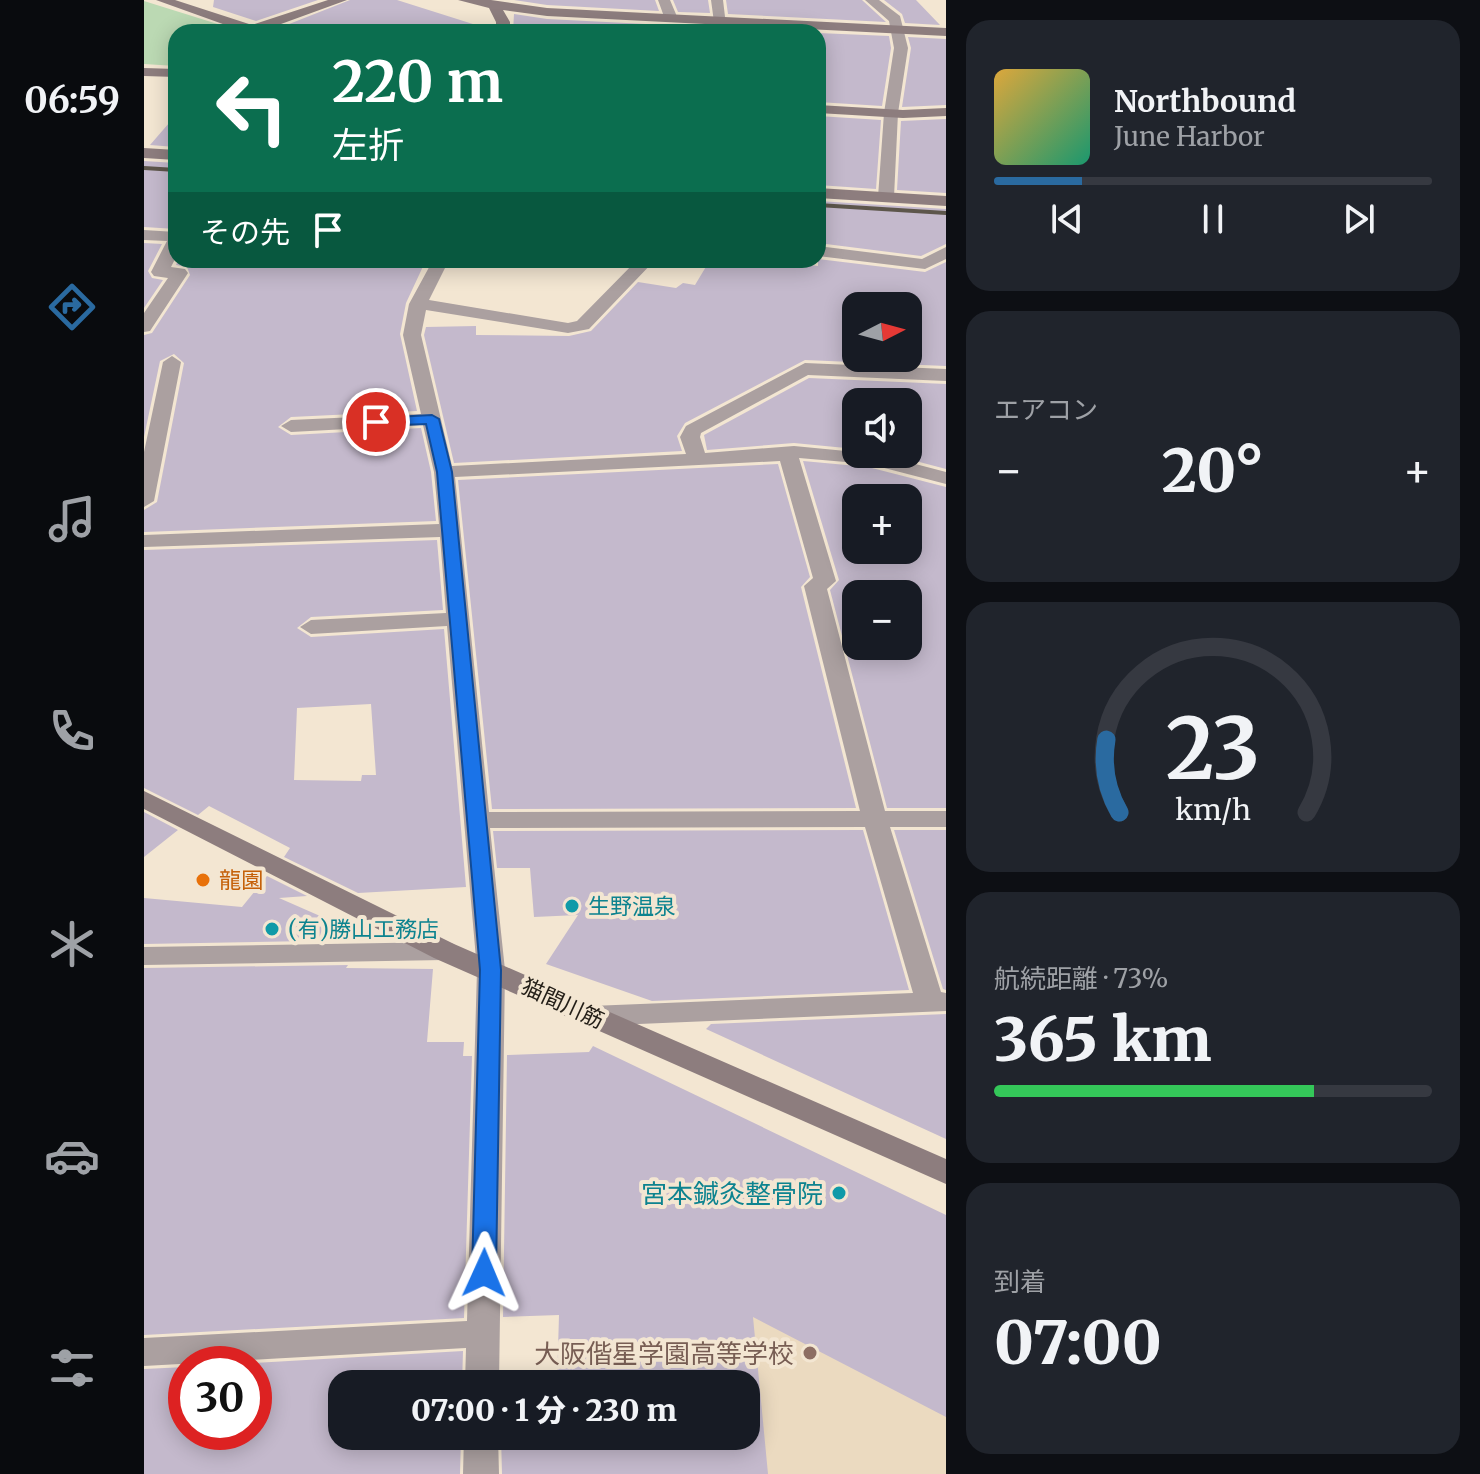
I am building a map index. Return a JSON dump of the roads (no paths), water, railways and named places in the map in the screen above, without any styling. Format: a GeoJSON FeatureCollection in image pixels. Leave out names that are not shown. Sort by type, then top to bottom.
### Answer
{"type":"FeatureCollection","features":[{"type":"Feature","properties":{"kind":"street"},"geometry":{"type":"LineString","coordinates":[[162,0],[232,24]]}},
{"type":"Feature","properties":{"kind":"street"},"geometry":{"type":"LineString","coordinates":[[272,24],[341,0]]}},
{"type":"Feature","properties":{"kind":"street"},"geometry":{"type":"LineString","coordinates":[[464,0],[671,19],[766,24]]}},
{"type":"Feature","properties":{"kind":"street"},"geometry":{"type":"LineString","coordinates":[[664,0],[671,19]]}},
{"type":"Feature","properties":{"kind":"street"},"geometry":{"type":"LineString","coordinates":[[717,0],[721,22]]}},
{"type":"Feature","properties":{"kind":"street"},"geometry":{"type":"LineString","coordinates":[[871,0],[895,19],[901,48],[891,113],[886,197]]}},
{"type":"Feature","properties":{"kind":"street"},"geometry":{"type":"LineString","coordinates":[[489,3],[503,24]]}},
{"type":"Feature","properties":{"kind":"street"},"geometry":{"type":"LineString","coordinates":[[826,27],[946,32]]}},
{"type":"Feature","properties":{"kind":"street"},"geometry":{"type":"LineString","coordinates":[[144,72],[168,73]]}},
{"type":"Feature","properties":{"kind":"street"},"geometry":{"type":"LineString","coordinates":[[826,109],[946,112]]}},
{"type":"Feature","properties":{"kind":"street"},"geometry":{"type":"LineString","coordinates":[[144,153],[168,154]]}},
{"type":"Feature","properties":{"kind":"street"},"geometry":{"type":"LineString","coordinates":[[826,193],[946,201]]}},
{"type":"Feature","properties":{"kind":"street"},"geometry":{"type":"LineString","coordinates":[[144,235],[168,238]]}},
{"type":"Feature","properties":{"kind":"street"},"geometry":{"type":"LineString","coordinates":[[826,252],[925,264],[946,252]]}},
{"type":"Feature","properties":{"kind":"street"},"geometry":{"type":"LineString","coordinates":[[144,327],[179,273],[160,272],[168,256]]}},
{"type":"Feature","properties":{"kind":"street"},"geometry":{"type":"LineString","coordinates":[[437,268],[418,304],[412,335],[444,472],[491,970],[482,1370]]}},
{"type":"Feature","properties":{"kind":"street"},"geometry":{"type":"LineString","coordinates":[[418,304],[568,328],[583,325],[639,268]]}},
{"type":"Feature","properties":{"kind":"street"},"geometry":{"type":"LineString","coordinates":[[144,501],[172,362]]}},
{"type":"Feature","properties":{"kind":"street"},"geometry":{"type":"LineString","coordinates":[[698,460],[690,437],[693,430],[805,369],[946,375]]}},
{"type":"Feature","properties":{"kind":"street"},"geometry":{"type":"LineString","coordinates":[[291,426],[432,419]]}},
{"type":"Feature","properties":{"kind":"street"},"geometry":{"type":"LineString","coordinates":[[444,472],[815,452],[869,458],[946,478]]}},
{"type":"Feature","properties":{"kind":"street"},"geometry":{"type":"LineString","coordinates":[[591,1016],[938,1002],[875,820],[815,586],[825,581],[788,455]]}},
{"type":"Feature","properties":{"kind":"street"},"geometry":{"type":"LineString","coordinates":[[144,541],[450,530]]}},
{"type":"Feature","properties":{"kind":"street"},"geometry":{"type":"LineString","coordinates":[[311,627],[458,619]]}},
{"type":"Feature","properties":{"kind":"street","name":"猫間川筋"},"geometry":{"type":"LineString","coordinates":[[144,799],[444,951],[946,1172]]}},
{"type":"Feature","properties":{"kind":"street"},"geometry":{"type":"LineString","coordinates":[[476,820],[946,819]]}},
{"type":"Feature","properties":{"kind":"street"},"geometry":{"type":"LineString","coordinates":[[144,956],[444,951]]}},
{"type":"Feature","properties":{"kind":"street"},"geometry":{"type":"LineString","coordinates":[[144,1352],[483,1334]]}},
{"type":"Feature","properties":{"kind":"street"},"geometry":{"type":"LineString","coordinates":[[481,1450],[481,1474]]}},
{"type":"Feature","properties":{"kind":"railway"},"geometry":{"type":"LineString","coordinates":[[144,168],[168,170]]}},
{"type":"Feature","properties":{"kind":"railway"},"geometry":{"type":"LineString","coordinates":[[826,206],[946,213]]}},
{"type":"Feature","properties":{"kind":"place","name":"龍園"},"geometry":{"type":"Point","coordinates":[203,880]}},
{"type":"Feature","properties":{"kind":"place","name":"生野温泉"},"geometry":{"type":"Point","coordinates":[572,906]}},
{"type":"Feature","properties":{"kind":"place","name":"(有)勝山工務店"},"geometry":{"type":"Point","coordinates":[272,929]}},
{"type":"Feature","properties":{"kind":"place","name":"宮本鍼灸整骨院"},"geometry":{"type":"Point","coordinates":[839,1193]}},
{"type":"Feature","properties":{"kind":"place","name":"大阪偕星学園高等学校"},"geometry":{"type":"Point","coordinates":[810,1353]}}]}
